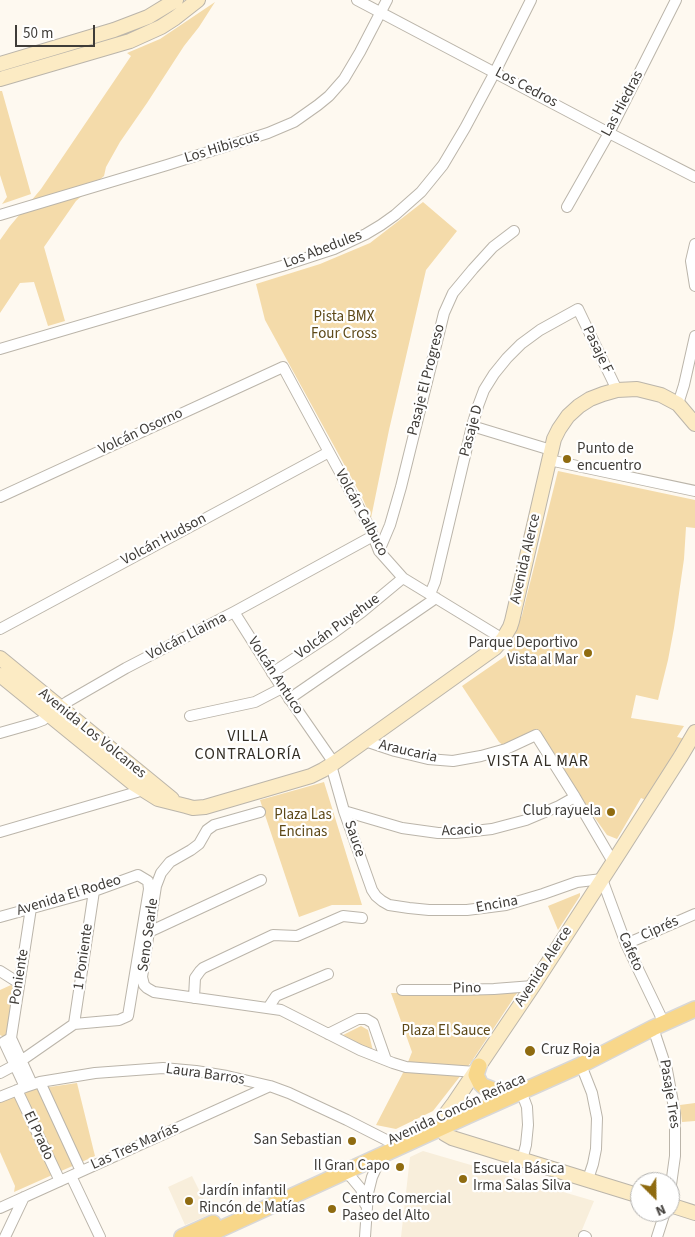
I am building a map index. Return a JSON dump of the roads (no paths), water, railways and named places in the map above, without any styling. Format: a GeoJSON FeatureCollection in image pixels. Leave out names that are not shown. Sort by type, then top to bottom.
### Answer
{"type":"FeatureCollection","features":[{"type":"Feature","properties":{"kind":"main road","name":"Avenida Concón Reñaca"},"geometry":{"type":"LineString","coordinates":[[445,1120],[521,1092],[695,1009]]}},
{"type":"Feature","properties":{"kind":"main road","name":"Avenida Concón Reñaca"},"geometry":{"type":"LineString","coordinates":[[182,1237],[394,1144],[445,1120],[496,1091],[609,1041],[658,1025]]}},
{"type":"Feature","properties":{"kind":"main road"},"geometry":{"type":"LineString","coordinates":[[478,1069],[476,1075],[480,1083],[496,1091]]}},
{"type":"Feature","properties":{"kind":"main road","name":"Avenida Concón Reñaca"},"geometry":{"type":"LineString","coordinates":[[203,1237],[382,1155],[394,1144]]}},
{"type":"Feature","properties":{"kind":"street"},"geometry":{"type":"LineString","coordinates":[[0,64],[114,30],[148,17],[176,0]]}},
{"type":"Feature","properties":{"kind":"street"},"geometry":{"type":"LineString","coordinates":[[0,80],[130,41],[161,27],[198,0]]}},
{"type":"Feature","properties":{"kind":"street","name":"Los Cedros"},"geometry":{"type":"LineString","coordinates":[[357,0],[609,133],[695,176]]}},
{"type":"Feature","properties":{"kind":"street","name":"Los Hibiscus"},"geometry":{"type":"LineString","coordinates":[[0,215],[240,142],[294,122],[329,96],[344,79],[387,0]]}},
{"type":"Feature","properties":{"kind":"street","name":"Los Abedules"},"geometry":{"type":"LineString","coordinates":[[0,349],[334,249],[366,234],[395,215],[432,179],[443,165],[495,72],[531,0]]}},
{"type":"Feature","properties":{"kind":"street","name":"Las Hiedras"},"geometry":{"type":"LineString","coordinates":[[568,207],[609,133],[676,0]]}},
{"type":"Feature","properties":{"kind":"street","name":"Pasaje El Progreso"},"geometry":{"type":"LineString","coordinates":[[379,552],[390,525],[401,486],[444,313],[453,293],[473,269],[493,247],[514,231]]}},
{"type":"Feature","properties":{"kind":"street"},"geometry":{"type":"LineString","coordinates":[[695,244],[691,261],[695,286]]}},
{"type":"Feature","properties":{"kind":"street","name":"Pasaje F"},"geometry":{"type":"LineString","coordinates":[[578,309],[617,390]]}},
{"type":"Feature","properties":{"kind":"street","name":"Pasaje D"},"geometry":{"type":"LineString","coordinates":[[433,596],[434,582],[472,426],[484,390],[494,374],[521,344],[540,330],[578,309]]}},
{"type":"Feature","properties":{"kind":"street"},"geometry":{"type":"LineString","coordinates":[[678,404],[695,336]]}},
{"type":"Feature","properties":{"kind":"street","name":"Volcán Calbuco"},"geometry":{"type":"LineString","coordinates":[[283,367],[370,528],[379,552],[403,578],[503,639]]}},
{"type":"Feature","properties":{"kind":"street","name":"Volcán Osorno"},"geometry":{"type":"LineString","coordinates":[[0,497],[283,367]]}},
{"type":"Feature","properties":{"kind":"street","name":"Avenida Alerce"},"geometry":{"type":"LineString","coordinates":[[332,764],[495,648],[503,639],[512,621],[554,439],[568,416],[590,399],[617,390],[637,389],[661,394],[678,404],[695,424]]}},
{"type":"Feature","properties":{"kind":"street"},"geometry":{"type":"LineString","coordinates":[[472,426],[550,455],[695,491]]}},
{"type":"Feature","properties":{"kind":"street","name":"Volcán Hudson"},"geometry":{"type":"LineString","coordinates":[[0,629],[328,452]]}},
{"type":"Feature","properties":{"kind":"street","name":"Volcán Llaima"},"geometry":{"type":"LineString","coordinates":[[0,733],[35,724],[43,720],[54,711],[126,668],[234,612],[373,536]]}},
{"type":"Feature","properties":{"kind":"street","name":"Volcán Puyehue"},"geometry":{"type":"LineString","coordinates":[[272,673],[347,623],[403,578]]}},
{"type":"Feature","properties":{"kind":"street"},"geometry":{"type":"LineString","coordinates":[[289,699],[433,596]]}},
{"type":"Feature","properties":{"kind":"street","name":"Volcán Antuco"},"geometry":{"type":"LineString","coordinates":[[234,612],[332,764]]}},
{"type":"Feature","properties":{"kind":"street","name":"Avenida Los Volcanes"},"geometry":{"type":"LineString","coordinates":[[0,658],[54,711]]}},
{"type":"Feature","properties":{"kind":"street","name":"Avenida Los Volcanes"},"geometry":{"type":"LineString","coordinates":[[0,674],[54,711],[147,786],[193,808],[217,804],[311,776],[332,764]]}},
{"type":"Feature","properties":{"kind":"street"},"geometry":{"type":"LineString","coordinates":[[190,716],[255,702],[282,688]]}},
{"type":"Feature","properties":{"kind":"street","name":"Avenida Alerce"},"geometry":{"type":"LineString","coordinates":[[445,1120],[454,1103],[533,986],[695,732]]}},
{"type":"Feature","properties":{"kind":"street","name":"Araucaria"},"geometry":{"type":"LineString","coordinates":[[365,741],[428,759],[453,761],[506,749],[536,734],[575,797]]}},
{"type":"Feature","properties":{"kind":"street","name":"Sauce"},"geometry":{"type":"LineString","coordinates":[[332,764],[344,811],[372,890],[376,896],[389,905]]}},
{"type":"Feature","properties":{"kind":"street"},"geometry":{"type":"LineString","coordinates":[[0,832],[132,794],[147,786]]}},
{"type":"Feature","properties":{"kind":"street"},"geometry":{"type":"LineString","coordinates":[[575,797],[613,862]]}},
{"type":"Feature","properties":{"kind":"street","name":"Acacio"},"geometry":{"type":"LineString","coordinates":[[344,811],[402,828],[456,833],[492,829],[526,820],[575,797]]}},
{"type":"Feature","properties":{"kind":"street","name":"Seno Searle"},"geometry":{"type":"LineString","coordinates":[[260,812],[214,825],[195,847],[165,867],[156,886],[142,977],[147,988],[154,992],[281,1010],[360,1050],[393,1064],[406,1067],[478,1069]]}},
{"type":"Feature","properties":{"kind":"street","name":"Avenida El Rodeo"},"geometry":{"type":"LineString","coordinates":[[0,917],[94,890],[138,875],[148,881],[149,889],[128,1016],[119,1020],[74,1024]]}},
{"type":"Feature","properties":{"kind":"street","name":"Encina"},"geometry":{"type":"LineString","coordinates":[[389,905],[429,910],[487,908],[525,900],[577,882],[602,879]]}},
{"type":"Feature","properties":{"kind":"street","name":"Cafeto"},"geometry":{"type":"LineString","coordinates":[[602,879],[658,1025]]}},
{"type":"Feature","properties":{"kind":"street"},"geometry":{"type":"LineString","coordinates":[[149,932],[262,880]]}},
{"type":"Feature","properties":{"kind":"street","name":"1 Poniente"},"geometry":{"type":"LineString","coordinates":[[74,1024],[94,890]]}},
{"type":"Feature","properties":{"kind":"street","name":"Poniente"},"geometry":{"type":"LineString","coordinates":[[5,1040],[18,983],[31,908]]}},
{"type":"Feature","properties":{"kind":"street","name":"Ciprés"},"geometry":{"type":"LineString","coordinates":[[626,944],[695,914]]}},
{"type":"Feature","properties":{"kind":"street"},"geometry":{"type":"LineString","coordinates":[[194,998],[195,978],[203,968],[273,935],[296,936],[343,916],[362,918]]}},
{"type":"Feature","properties":{"kind":"street"},"geometry":{"type":"LineString","coordinates":[[0,971],[18,983]]}},
{"type":"Feature","properties":{"kind":"street"},"geometry":{"type":"LineString","coordinates":[[268,1008],[276,996],[328,974]]}},
{"type":"Feature","properties":{"kind":"street","name":"Pino"},"geometry":{"type":"LineString","coordinates":[[402,990],[466,990],[533,986]]}},
{"type":"Feature","properties":{"kind":"street"},"geometry":{"type":"LineString","coordinates":[[328,1034],[358,1020],[366,1019],[372,1023],[386,1060]]}},
{"type":"Feature","properties":{"kind":"street"},"geometry":{"type":"LineString","coordinates":[[0,1073],[18,1063],[74,1024]]}},
{"type":"Feature","properties":{"kind":"street","name":"Pasaje Tres"},"geometry":{"type":"LineString","coordinates":[[658,1025],[675,1113],[675,1156],[673,1172]]}},
{"type":"Feature","properties":{"kind":"street","name":"El Prado"},"geometry":{"type":"LineString","coordinates":[[5,1040],[28,1086],[60,1181]]}},
{"type":"Feature","properties":{"kind":"street"},"geometry":{"type":"LineString","coordinates":[[581,1065],[592,1093],[597,1118],[596,1149],[588,1179]]}},
{"type":"Feature","properties":{"kind":"street","name":"Laura Barros"},"geometry":{"type":"LineString","coordinates":[[0,1097],[28,1086],[101,1072],[163,1068],[196,1071],[270,1086],[339,1116],[394,1144]]}},
{"type":"Feature","properties":{"kind":"street","name":"El Prado"},"geometry":{"type":"LineString","coordinates":[[28,1086],[76,1174],[100,1237]]}},
{"type":"Feature","properties":{"kind":"street","name":"Las Tres Marías"},"geometry":{"type":"LineString","coordinates":[[0,1208],[270,1086]]}},
{"type":"Feature","properties":{"kind":"street"},"geometry":{"type":"LineString","coordinates":[[521,1092],[527,1106],[528,1124],[522,1160]]}},
{"type":"Feature","properties":{"kind":"street"},"geometry":{"type":"LineString","coordinates":[[445,1120],[445,1134],[452,1138],[630,1193]]}},
{"type":"Feature","properties":{"kind":"street"},"geometry":{"type":"LineString","coordinates":[[365,1237],[368,1193],[372,1177],[382,1155]]}},
{"type":"Feature","properties":{"kind":"street"},"geometry":{"type":"LineString","coordinates":[[344,1172],[351,1177],[360,1190],[367,1207]]}},
{"type":"Feature","properties":{"kind":"street"},"geometry":{"type":"LineString","coordinates":[[5,1237],[24,1197]]}},
{"type":"Feature","properties":{"kind":"street"},"geometry":{"type":"LineString","coordinates":[[680,1208],[695,1212]]}},
{"type":"Feature","properties":{"kind":"street"},"geometry":{"type":"LineString","coordinates":[[657,1237],[662,1222]]}},
{"type":"Feature","properties":{"kind":"place","name":"Punto de encuentro"},"geometry":{"type":"Point","coordinates":[567,459]}},
{"type":"Feature","properties":{"kind":"place","name":"Parque Deportivo Vista al Mar"},"geometry":{"type":"Point","coordinates":[588,653]}},
{"type":"Feature","properties":{"kind":"place","name":"Club rayuela"},"geometry":{"type":"Point","coordinates":[611,812]}},
{"type":"Feature","properties":{"kind":"place","name":"Cruz Roja"},"geometry":{"type":"Point","coordinates":[530,1051]}},
{"type":"Feature","properties":{"kind":"place","name":"San Sebastian"},"geometry":{"type":"Point","coordinates":[352,1141]}},
{"type":"Feature","properties":{"kind":"place","name":"Il Gran Capo"},"geometry":{"type":"Point","coordinates":[400,1167]}},
{"type":"Feature","properties":{"kind":"place","name":"Escuela Básica Irma Salas Silva"},"geometry":{"type":"Point","coordinates":[463,1179]}},
{"type":"Feature","properties":{"kind":"place","name":"Jardín infantil Rincón de Matías"},"geometry":{"type":"Point","coordinates":[189,1201]}},
{"type":"Feature","properties":{"kind":"place","name":"Centro Comercial Paseo del Alto"},"geometry":{"type":"Point","coordinates":[332,1209]}},
{"type":"Feature","properties":{"kind":"district","name":"VILLA CONTRALORÍA"},"geometry":{"type":"Point","coordinates":[248,746]}},
{"type":"Feature","properties":{"kind":"district","name":"VISTA AL MAR"},"geometry":{"type":"Point","coordinates":[538,762]}},
{"type":"Feature","properties":{"kind":"park label","name":"Pista BMX Four Cross"},"geometry":{"type":"Point","coordinates":[344,326]}},
{"type":"Feature","properties":{"kind":"park label","name":"Plaza Las Encinas"},"geometry":{"type":"Point","coordinates":[303,824]}},
{"type":"Feature","properties":{"kind":"park label","name":"Plaza El Sauce"},"geometry":{"type":"Point","coordinates":[446,1032]}}]}
